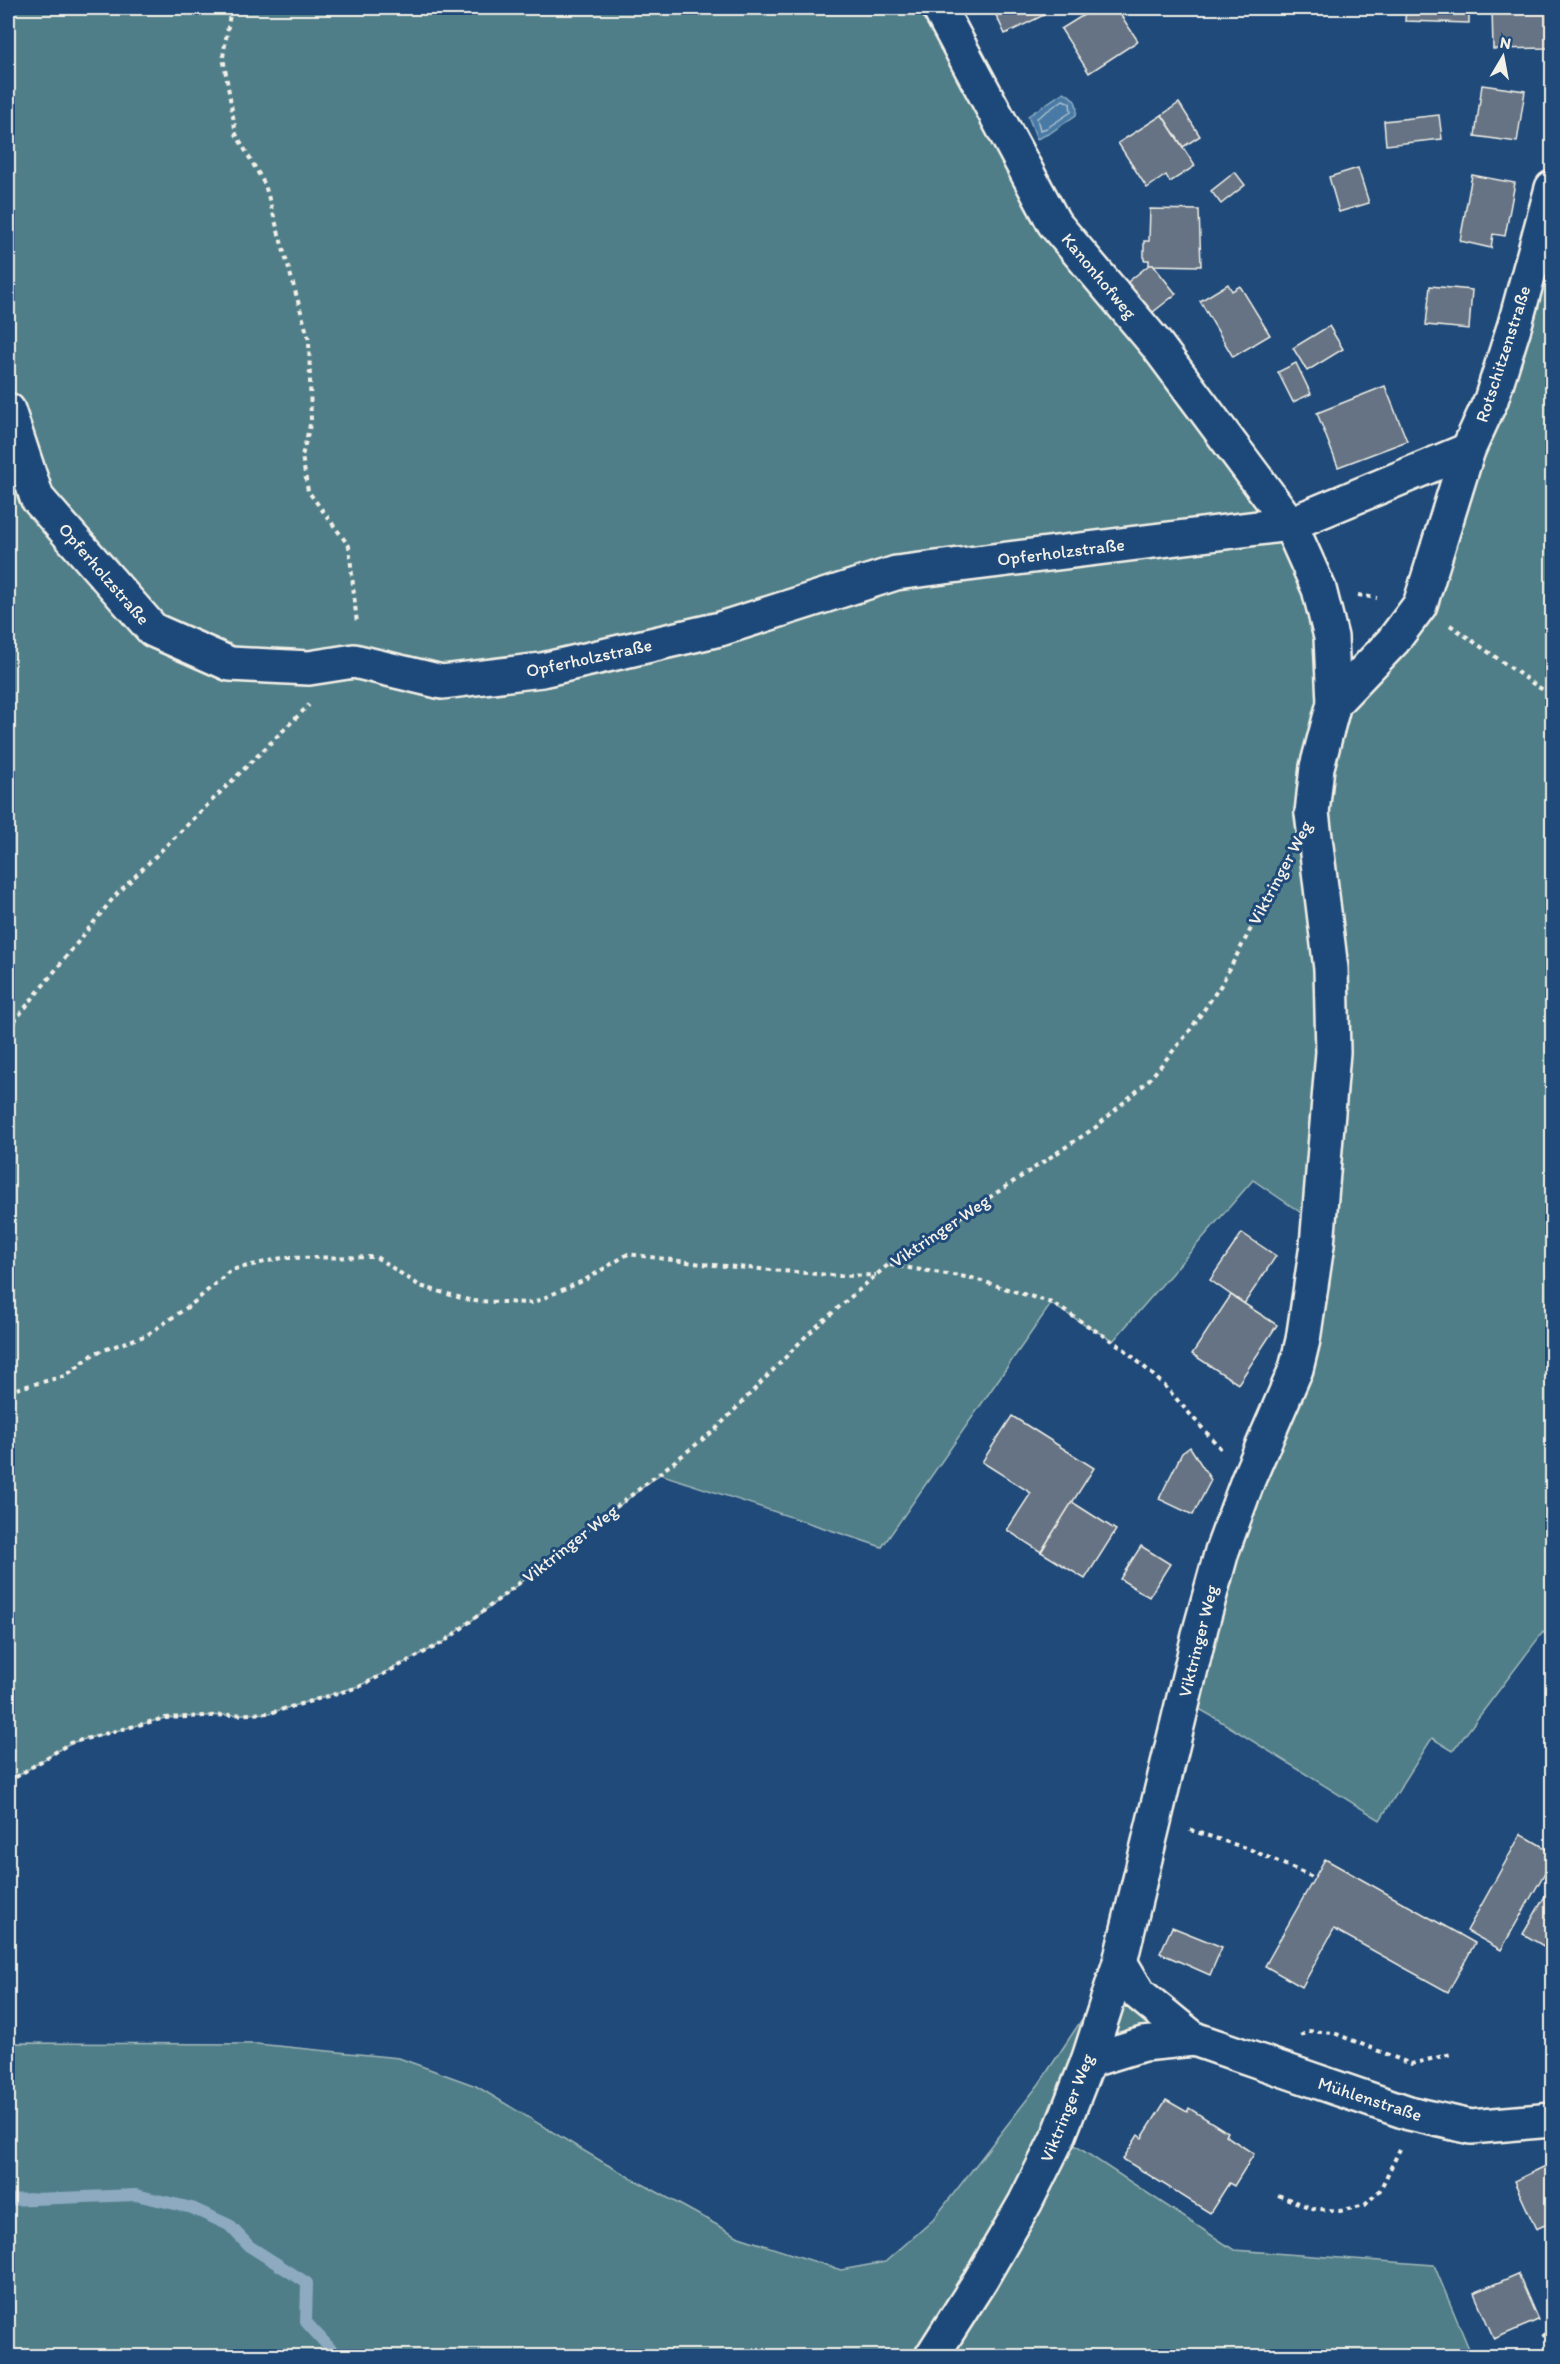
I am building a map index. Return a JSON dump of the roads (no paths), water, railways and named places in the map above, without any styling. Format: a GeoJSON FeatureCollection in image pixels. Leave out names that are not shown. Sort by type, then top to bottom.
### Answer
{"type":"FeatureCollection","features":[{"type":"Feature","properties":{"kind":"street","name":"Kanonhofweg"},"geometry":{"type":"LineString","coordinates":[[939,8],[1054,223],[1156,344],[1290,524],[1319,589],[1331,637],[1334,703],[1317,767],[1312,813]]}},
{"type":"Feature","properties":{"kind":"street","name":"Rotschitzenstraße"},"geometry":{"type":"LineString","coordinates":[[1468,450],[1491,400],[1515,324],[1552,188]]}},
{"type":"Feature","properties":{"kind":"street","name":"Opferholzstraße"},"geometry":{"type":"LineString","coordinates":[[8,410],[37,498],[153,630],[230,664],[309,668],[354,661],[442,682],[542,670],[720,629],[896,573],[1290,524]]}},
{"type":"Feature","properties":{"kind":"street","name":"Kanonhofweg"},"geometry":{"type":"LineString","coordinates":[[1334,703],[1392,641],[1420,605],[1468,450]]}},
{"type":"Feature","properties":{"kind":"street"},"geometry":{"type":"LineString","coordinates":[[1290,524],[1468,450]]}},
{"type":"Feature","properties":{"kind":"street","name":"Viktringer Weg"},"geometry":{"type":"LineString","coordinates":[[932,2356],[981,2279],[1025,2203],[1059,2135],[1088,2061],[1120,1962],[1201,1627],[1222,1551],[1248,1480],[1296,1369],[1305,1333],[1317,1245],[1333,1052],[1332,969],[1312,813]]}},
{"type":"Feature","properties":{"kind":"street","name":"Mühlenstraße"},"geometry":{"type":"LineString","coordinates":[[1120,1962],[1139,1994],[1194,2039],[1409,2114],[1471,2127],[1552,2120]]}},
{"type":"Feature","properties":{"kind":"street","name":"Mühlenstraße"},"geometry":{"type":"LineString","coordinates":[[1088,2061],[1143,2044],[1194,2039]]}},
{"type":"Feature","properties":{"kind":"water"},"geometry":{"type":"Polygon","coordinates":[[[1064,92],[1075,101],[1076,115],[1037,139],[1028,116],[1064,92]]]}},
{"type":"Feature","properties":{"kind":"waterway"},"geometry":{"type":"LineString","coordinates":[[8,2200],[136,2195],[192,2208],[229,2225],[249,2246],[307,2283],[306,2322],[337,2356]]}}]}
